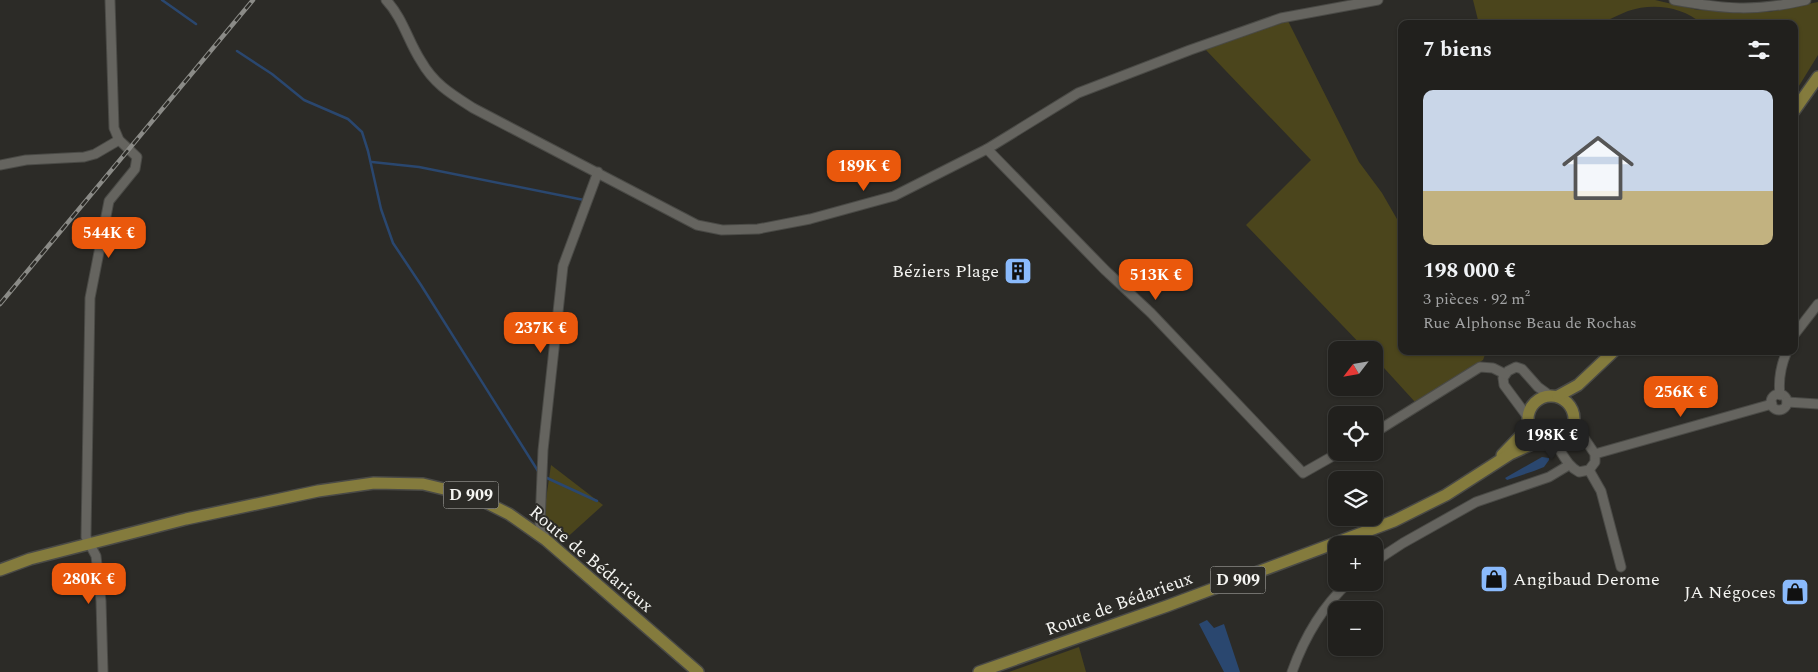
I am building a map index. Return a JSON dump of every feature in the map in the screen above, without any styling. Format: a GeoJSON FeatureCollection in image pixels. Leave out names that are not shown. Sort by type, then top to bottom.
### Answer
{"type":"FeatureCollection","features":[{"type":"Feature","properties":{"kind":"main road"},"geometry":{"type":"LineString","coordinates":[[1798,105],[1818,76]]}},
{"type":"Feature","properties":{"kind":"main road"},"geometry":{"type":"LineString","coordinates":[[1600,365],[1576,398],[1571,432],[1554,442],[1541,440],[1531,432],[1528,421],[1529,410],[1537,400],[1564,394],[1578,385],[1610,355]]}},
{"type":"Feature","properties":{"kind":"main road"},"geometry":{"type":"LineString","coordinates":[[1553,396],[1564,399],[1573,414]]}},
{"type":"Feature","properties":{"kind":"main road","name":"Route de Bédarieux"},"geometry":{"type":"LineString","coordinates":[[1488,468],[1525,432],[1528,421]]}},
{"type":"Feature","properties":{"kind":"main road","name":"Route de Bédarieux"},"geometry":{"type":"LineString","coordinates":[[979,672],[1167,606],[1394,521],[1446,495],[1510,454],[1541,440]]}},
{"type":"Feature","properties":{"kind":"main road","name":"Route de Bédarieux"},"geometry":{"type":"LineString","coordinates":[[0,564],[23,554],[318,491],[374,482],[423,484],[473,496],[509,514],[546,540],[698,672]]}},
{"type":"Feature","properties":{"kind":"main road","name":"Route de Bédarieux"},"geometry":{"type":"LineString","coordinates":[[0,570],[89,541]]}},
{"type":"Feature","properties":{"kind":"street"},"geometry":{"type":"LineString","coordinates":[[103,672],[99,583],[96,556],[89,541],[90,298],[109,201],[135,169],[137,157],[119,140],[114,128],[110,0]]}},
{"type":"Feature","properties":{"kind":"street"},"geometry":{"type":"LineString","coordinates":[[386,0],[402,21],[421,61],[441,88],[473,108],[697,225],[722,230],[758,229],[810,219],[894,196],[987,149],[1078,94],[1189,50],[1280,18],[1378,0]]}},
{"type":"Feature","properties":{"kind":"street"},"geometry":{"type":"LineString","coordinates":[[1674,0],[1713,7],[1751,9],[1778,7],[1806,0]]}},
{"type":"Feature","properties":{"kind":"street"},"geometry":{"type":"LineString","coordinates":[[0,165],[26,160],[84,157],[95,154],[119,140]]}},
{"type":"Feature","properties":{"kind":"street"},"geometry":{"type":"LineString","coordinates":[[987,149],[1105,270],[1151,313],[1303,473],[1328,459]]}},
{"type":"Feature","properties":{"kind":"street"},"geometry":{"type":"LineString","coordinates":[[546,540],[540,524],[542,467],[563,266],[598,172]]}},
{"type":"Feature","properties":{"kind":"street"},"geometry":{"type":"LineString","coordinates":[[1798,330],[1818,304]]}},
{"type":"Feature","properties":{"kind":"street"},"geometry":{"type":"LineString","coordinates":[[1780,395],[1779,380],[1785,355]]}},
{"type":"Feature","properties":{"kind":"street"},"geometry":{"type":"LineString","coordinates":[[1383,427],[1480,367],[1493,368],[1505,374]]}},
{"type":"Feature","properties":{"kind":"street"},"geometry":{"type":"LineString","coordinates":[[1528,421],[1506,389],[1503,382],[1505,374],[1512,368],[1522,369],[1538,387],[1553,396]]}},
{"type":"Feature","properties":{"kind":"street"},"geometry":{"type":"LineString","coordinates":[[1780,395],[1785,397],[1785,407],[1780,410],[1772,404],[1774,396],[1780,395]]}},
{"type":"Feature","properties":{"kind":"street"},"geometry":{"type":"LineString","coordinates":[[1786,402],[1818,404]]}},
{"type":"Feature","properties":{"kind":"street"},"geometry":{"type":"LineString","coordinates":[[1596,454],[1772,404]]}},
{"type":"Feature","properties":{"kind":"street"},"geometry":{"type":"LineString","coordinates":[[1554,442],[1569,466],[1579,472],[1589,470],[1595,462],[1596,454],[1578,427],[1573,414]]}},
{"type":"Feature","properties":{"kind":"street"},"geometry":{"type":"LineString","coordinates":[[1383,556],[1476,502],[1549,477],[1569,466]]}},
{"type":"Feature","properties":{"kind":"street"},"geometry":{"type":"LineString","coordinates":[[1589,470],[1600,491],[1620,567]]}},
{"type":"Feature","properties":{"kind":"street"},"geometry":{"type":"LineString","coordinates":[[1292,672],[1313,626],[1323,611],[1341,591]]}},
{"type":"Feature","properties":{"kind":"shaded area"},"geometry":{"type":"Polygon","coordinates":[[[1473,0],[1655,0],[1698,10],[1769,12],[1818,2],[1818,55],[1798,88],[1798,20],[1697,20],[1676,10],[1647,7],[1628,11],[1608,20],[1478,20],[1473,0]]]}},
{"type":"Feature","properties":{"kind":"shaded area"},"geometry":{"type":"Polygon","coordinates":[[[1288,21],[1359,162],[1382,193],[1398,221],[1398,355],[1485,355],[1483,360],[1415,402],[1383,367],[1383,341],[1357,341],[1246,225],[1311,160],[1205,49],[1288,21]]]}},
{"type":"Feature","properties":{"kind":"shaded area"},"geometry":{"type":"Polygon","coordinates":[[[551,465],[603,505],[562,542],[543,520],[551,465]]]}},
{"type":"Feature","properties":{"kind":"shaded area"},"geometry":{"type":"Polygon","coordinates":[[[1079,647],[1086,672],[1009,672],[1079,647]]]}},
{"type":"Feature","properties":{"kind":"water"},"geometry":{"type":"Polygon","coordinates":[[[1542,457],[1549,458],[1544,467],[1507,480],[1505,478],[1542,457]]]}},
{"type":"Feature","properties":{"kind":"water"},"geometry":{"type":"Polygon","coordinates":[[[1207,620],[1214,628],[1224,624],[1240,672],[1224,672],[1199,624],[1207,620]]]}},
{"type":"Feature","properties":{"kind":"waterway"},"geometry":{"type":"LineString","coordinates":[[162,0],[196,24]]}},
{"type":"Feature","properties":{"kind":"waterway"},"geometry":{"type":"LineString","coordinates":[[237,51],[272,74],[304,100],[348,119],[362,132],[381,209],[393,243],[538,471]]}},
{"type":"Feature","properties":{"kind":"waterway"},"geometry":{"type":"LineString","coordinates":[[372,162],[419,167],[584,200]]}},
{"type":"Feature","properties":{"kind":"waterway"},"geometry":{"type":"LineString","coordinates":[[547,478],[597,501]]}},
{"type":"Feature","properties":{"kind":"railway"},"geometry":{"type":"LineString","coordinates":[[0,304],[253,0]]}},
{"type":"Feature","properties":{"kind":"place","name":"Béziers Plage"},"geometry":{"type":"Point","coordinates":[1018,271]}},
{"type":"Feature","properties":{"kind":"place","name":"Angibaud Derome"},"geometry":{"type":"Point","coordinates":[1494,579]}},
{"type":"Feature","properties":{"kind":"place","name":"JA Négoces"},"geometry":{"type":"Point","coordinates":[1795,592]}}]}
